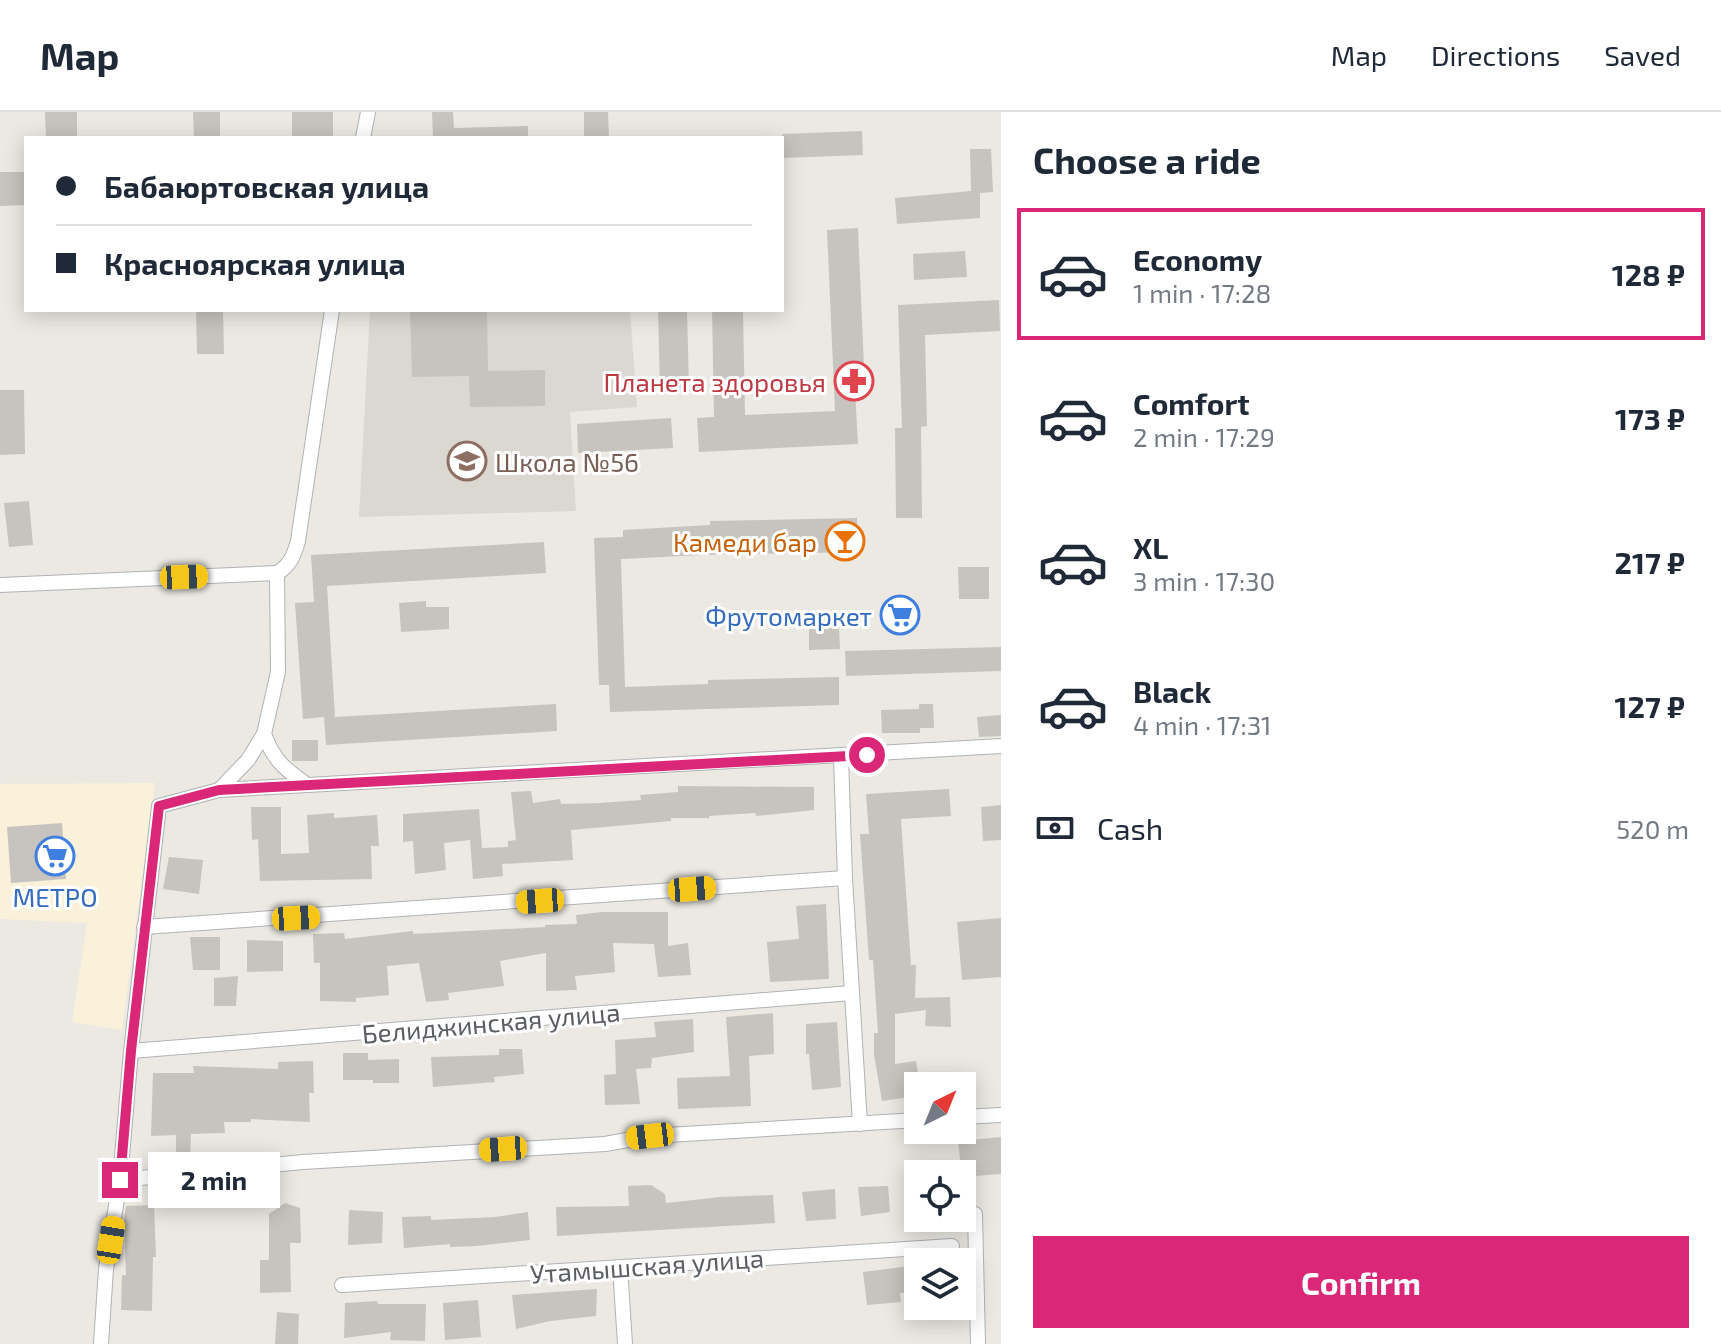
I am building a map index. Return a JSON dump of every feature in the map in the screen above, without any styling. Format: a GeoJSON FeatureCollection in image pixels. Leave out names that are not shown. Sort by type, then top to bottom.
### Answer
{"type":"FeatureCollection","features":[{"type":"Feature","properties":{"kind":"street"},"geometry":{"type":"LineString","coordinates":[[363,136],[368,112]]}},
{"type":"Feature","properties":{"kind":"street"},"geometry":{"type":"LineString","coordinates":[[0,585],[277,573],[286,568],[294,556],[298,541],[332,312]]}},
{"type":"Feature","properties":{"kind":"street"},"geometry":{"type":"LineString","coordinates":[[219,790],[248,760],[264,734],[278,672],[277,573]]}},
{"type":"Feature","properties":{"kind":"street"},"geometry":{"type":"LineString","coordinates":[[264,734],[279,764],[307,785]]}},
{"type":"Feature","properties":{"kind":"street"},"geometry":{"type":"LineString","coordinates":[[101,1344],[106,1269],[120,1180],[131,1051],[159,806],[219,790],[1001,746]]}},
{"type":"Feature","properties":{"kind":"street"},"geometry":{"type":"LineString","coordinates":[[841,757],[860,1124]]}},
{"type":"Feature","properties":{"kind":"street"},"geometry":{"type":"LineString","coordinates":[[144,927],[845,878]]}},
{"type":"Feature","properties":{"kind":"street","name":"Белиджинская улица"},"geometry":{"type":"LineString","coordinates":[[131,1051],[851,993]]}},
{"type":"Feature","properties":{"kind":"street"},"geometry":{"type":"LineString","coordinates":[[976,1116],[1001,1115]]}},
{"type":"Feature","properties":{"kind":"street"},"geometry":{"type":"LineString","coordinates":[[120,1180],[303,1162],[605,1144],[650,1136],[904,1121]]}},
{"type":"Feature","properties":{"kind":"street"},"geometry":{"type":"LineString","coordinates":[[975,1232],[978,1344]]}},
{"type":"Feature","properties":{"kind":"street","name":"Утамышская улица"},"geometry":{"type":"LineString","coordinates":[[342,1285],[952,1246]]}},
{"type":"Feature","properties":{"kind":"street"},"geometry":{"type":"LineString","coordinates":[[620,1267],[625,1344]]}},
{"type":"Feature","properties":{"kind":"shaded area","name":"Школа №56"},"geometry":{"type":"Polygon","coordinates":[[[370,312],[630,312],[637,407],[570,412],[576,511],[359,517],[370,312]]]}},
{"type":"Feature","properties":{"kind":"shaded area"},"geometry":{"type":"Polygon","coordinates":[[[155,783],[122,1030],[72,1022],[87,923],[0,919],[0,784],[155,783]]]}},
{"type":"Feature","properties":{"kind":"building"},"geometry":{"type":"Polygon","coordinates":[[[45,112],[77,112],[77,136],[46,136],[45,112]]]}},
{"type":"Feature","properties":{"kind":"building"},"geometry":{"type":"Polygon","coordinates":[[[193,112],[220,112],[220,136],[194,136],[193,112]]]}},
{"type":"Feature","properties":{"kind":"building"},"geometry":{"type":"Polygon","coordinates":[[[292,112],[333,112],[333,136],[292,136],[292,112]]]}},
{"type":"Feature","properties":{"kind":"building"},"geometry":{"type":"Polygon","coordinates":[[[432,112],[453,112],[454,128],[528,126],[528,136],[433,136],[432,112]]]}},
{"type":"Feature","properties":{"kind":"building"},"geometry":{"type":"Polygon","coordinates":[[[584,112],[608,112],[609,136],[584,136],[584,112]]]}},
{"type":"Feature","properties":{"kind":"building"},"geometry":{"type":"Polygon","coordinates":[[[862,131],[863,155],[784,158],[782,134],[862,131]]]}},
{"type":"Feature","properties":{"kind":"building"},"geometry":{"type":"Polygon","coordinates":[[[970,149],[991,149],[993,192],[980,193],[980,218],[897,224],[895,198],[971,191],[970,149]]]}},
{"type":"Feature","properties":{"kind":"building"},"geometry":{"type":"Polygon","coordinates":[[[0,172],[24,172],[24,205],[0,206],[0,172]]]}},
{"type":"Feature","properties":{"kind":"building"},"geometry":{"type":"Polygon","coordinates":[[[858,228],[865,390],[855,390],[858,444],[699,452],[697,418],[714,417],[712,312],[743,312],[745,415],[835,411],[827,230],[858,228]]]}},
{"type":"Feature","properties":{"kind":"building"},"geometry":{"type":"Polygon","coordinates":[[[965,251],[967,277],[914,280],[913,254],[965,251]]]}},
{"type":"Feature","properties":{"kind":"building"},"geometry":{"type":"Polygon","coordinates":[[[999,300],[1000,331],[925,335],[927,426],[921,427],[922,518],[896,518],[895,428],[902,428],[898,305],[999,300]]]}},
{"type":"Feature","properties":{"kind":"building"},"geometry":{"type":"Polygon","coordinates":[[[196,312],[223,312],[224,354],[197,354],[196,312]]]}},
{"type":"Feature","properties":{"kind":"building"},"geometry":{"type":"Polygon","coordinates":[[[410,312],[487,312],[488,371],[545,370],[545,406],[470,407],[469,376],[412,377],[410,312]]]}},
{"type":"Feature","properties":{"kind":"building"},"geometry":{"type":"Polygon","coordinates":[[[658,312],[687,312],[689,388],[660,389],[658,312]]]}},
{"type":"Feature","properties":{"kind":"building"},"geometry":{"type":"Polygon","coordinates":[[[0,390],[24,390],[25,454],[0,455],[0,390]]]}},
{"type":"Feature","properties":{"kind":"building"},"geometry":{"type":"Polygon","coordinates":[[[671,418],[673,448],[578,453],[577,424],[671,418]]]}},
{"type":"Feature","properties":{"kind":"building"},"geometry":{"type":"Polygon","coordinates":[[[29,501],[33,545],[9,547],[4,503],[29,501]]]}},
{"type":"Feature","properties":{"kind":"building"},"geometry":{"type":"Polygon","coordinates":[[[857,518],[858,552],[621,559],[625,687],[708,684],[708,680],[839,677],[839,705],[610,712],[609,685],[599,685],[594,538],[623,537],[623,530],[710,525],[710,521],[857,518]]]}},
{"type":"Feature","properties":{"kind":"building"},"geometry":{"type":"Polygon","coordinates":[[[544,542],[546,573],[327,586],[335,717],[556,704],[557,731],[326,745],[324,717],[303,719],[295,603],[314,602],[311,555],[544,542]]]}},
{"type":"Feature","properties":{"kind":"building"},"geometry":{"type":"Polygon","coordinates":[[[958,567],[989,567],[989,599],[959,599],[958,567]]]}},
{"type":"Feature","properties":{"kind":"building"},"geometry":{"type":"Polygon","coordinates":[[[426,601],[426,607],[449,607],[449,629],[401,632],[399,603],[426,601]]]}},
{"type":"Feature","properties":{"kind":"building"},"geometry":{"type":"Polygon","coordinates":[[[809,627],[839,627],[840,649],[809,650],[809,627]]]}},
{"type":"Feature","properties":{"kind":"building"},"geometry":{"type":"Polygon","coordinates":[[[1001,647],[1001,671],[846,676],[845,651],[1001,647]]]}},
{"type":"Feature","properties":{"kind":"building"},"geometry":{"type":"Polygon","coordinates":[[[919,704],[933,704],[934,728],[920,728],[920,733],[882,733],[881,710],[919,709],[919,704]]]}},
{"type":"Feature","properties":{"kind":"building"},"geometry":{"type":"Polygon","coordinates":[[[1001,715],[1001,736],[979,737],[977,717],[1001,715]]]}},
{"type":"Feature","properties":{"kind":"building"},"geometry":{"type":"Polygon","coordinates":[[[292,740],[318,740],[318,761],[292,761],[292,740]]]}},
{"type":"Feature","properties":{"kind":"building"},"geometry":{"type":"Polygon","coordinates":[[[678,786],[814,787],[814,810],[756,816],[755,813],[671,818],[671,821],[571,830],[573,860],[502,864],[503,876],[473,879],[470,840],[444,843],[446,870],[415,874],[413,841],[403,842],[403,814],[479,809],[482,848],[508,847],[508,841],[516,840],[511,792],[531,791],[533,803],[560,799],[561,804],[599,803],[641,800],[640,795],[678,792],[678,786]]]}},
{"type":"Feature","properties":{"kind":"building"},"geometry":{"type":"Polygon","coordinates":[[[949,789],[951,816],[901,819],[911,965],[916,965],[915,998],[950,997],[951,1027],[925,1026],[926,1010],[895,1014],[895,1064],[916,1061],[918,1072],[904,1072],[904,1098],[882,1101],[874,1055],[874,1033],[878,1033],[860,834],[869,834],[866,794],[949,789]]]}},
{"type":"Feature","properties":{"kind":"building"},"geometry":{"type":"Polygon","coordinates":[[[1001,805],[1001,840],[983,841],[981,807],[1001,805]]]}},
{"type":"Feature","properties":{"kind":"building"},"geometry":{"type":"Polygon","coordinates":[[[251,807],[281,807],[281,854],[309,853],[307,815],[334,813],[334,818],[377,815],[379,846],[371,846],[372,879],[260,881],[258,839],[252,840],[251,807]]]}},
{"type":"Feature","properties":{"kind":"building"},"geometry":{"type":"Polygon","coordinates":[[[62,823],[66,879],[11,883],[7,827],[62,823]]]}},
{"type":"Feature","properties":{"kind":"building"},"geometry":{"type":"Polygon","coordinates":[[[169,857],[203,860],[199,894],[163,889],[169,857]]]}},
{"type":"Feature","properties":{"kind":"building"},"geometry":{"type":"Polygon","coordinates":[[[826,904],[829,979],[770,982],[767,942],[799,939],[796,906],[826,904]]]}},
{"type":"Feature","properties":{"kind":"building"},"geometry":{"type":"Polygon","coordinates":[[[668,912],[668,946],[688,943],[691,975],[658,977],[654,944],[613,943],[615,972],[575,976],[577,990],[546,991],[546,953],[500,961],[504,986],[448,993],[449,1000],[426,1002],[419,963],[387,966],[389,995],[356,998],[356,1002],[320,1001],[320,963],[314,963],[313,934],[344,933],[345,939],[413,931],[413,934],[545,927],[577,924],[576,915],[668,912]]]}},
{"type":"Feature","properties":{"kind":"building"},"geometry":{"type":"Polygon","coordinates":[[[1001,918],[1001,977],[962,980],[957,922],[1001,918]]]}},
{"type":"Feature","properties":{"kind":"building"},"geometry":{"type":"Polygon","coordinates":[[[190,937],[220,937],[220,970],[193,970],[190,937]]]}},
{"type":"Feature","properties":{"kind":"building"},"geometry":{"type":"Polygon","coordinates":[[[247,940],[283,941],[283,971],[247,972],[247,940]]]}},
{"type":"Feature","properties":{"kind":"building"},"geometry":{"type":"Polygon","coordinates":[[[238,976],[236,1006],[214,1006],[214,978],[238,976]]]}},
{"type":"Feature","properties":{"kind":"building"},"geometry":{"type":"Polygon","coordinates":[[[773,1013],[774,1054],[749,1056],[751,1106],[678,1109],[677,1078],[730,1076],[726,1017],[773,1013]]]}},
{"type":"Feature","properties":{"kind":"building"},"geometry":{"type":"Polygon","coordinates":[[[693,1019],[694,1052],[652,1058],[651,1068],[636,1069],[640,1104],[605,1105],[604,1075],[616,1074],[615,1040],[656,1037],[654,1022],[693,1019]]]}},
{"type":"Feature","properties":{"kind":"building"},"geometry":{"type":"Polygon","coordinates":[[[837,1022],[841,1087],[812,1090],[809,1054],[806,1054],[806,1024],[837,1022]]]}},
{"type":"Feature","properties":{"kind":"building"},"geometry":{"type":"Polygon","coordinates":[[[499,1049],[522,1049],[524,1074],[494,1077],[495,1082],[433,1087],[431,1057],[499,1055],[499,1049]]]}},
{"type":"Feature","properties":{"kind":"building"},"geometry":{"type":"Polygon","coordinates":[[[343,1053],[368,1053],[368,1060],[399,1059],[399,1083],[343,1080],[343,1053]]]}},
{"type":"Feature","properties":{"kind":"building"},"geometry":{"type":"Polygon","coordinates":[[[313,1061],[314,1093],[309,1093],[310,1122],[251,1119],[251,1122],[224,1122],[225,1133],[191,1134],[190,1159],[176,1159],[176,1135],[151,1136],[153,1073],[194,1073],[193,1066],[278,1069],[278,1062],[313,1061]]]}},
{"type":"Feature","properties":{"kind":"building"},"geometry":{"type":"Polygon","coordinates":[[[1001,1137],[1001,1174],[976,1176],[976,1160],[960,1160],[958,1144],[976,1144],[976,1139],[1001,1137]]]}},
{"type":"Feature","properties":{"kind":"building"},"geometry":{"type":"Polygon","coordinates":[[[651,1185],[665,1194],[666,1203],[773,1195],[775,1223],[557,1236],[556,1207],[629,1206],[628,1186],[651,1185]]]}},
{"type":"Feature","properties":{"kind":"building"},"geometry":{"type":"Polygon","coordinates":[[[888,1186],[890,1212],[861,1216],[858,1187],[888,1186]]]}},
{"type":"Feature","properties":{"kind":"building"},"geometry":{"type":"Polygon","coordinates":[[[835,1189],[836,1219],[806,1221],[802,1192],[835,1189]]]}},
{"type":"Feature","properties":{"kind":"building"},"geometry":{"type":"Polygon","coordinates":[[[285,1203],[300,1208],[301,1243],[290,1243],[291,1292],[260,1293],[260,1260],[269,1260],[269,1214],[285,1203]]]}},
{"type":"Feature","properties":{"kind":"building"},"geometry":{"type":"Polygon","coordinates":[[[154,1205],[156,1257],[153,1257],[152,1311],[121,1310],[122,1275],[126,1275],[126,1206],[154,1205]]]}},
{"type":"Feature","properties":{"kind":"building"},"geometry":{"type":"Polygon","coordinates":[[[349,1210],[383,1212],[382,1243],[348,1245],[349,1210]]]}},
{"type":"Feature","properties":{"kind":"building"},"geometry":{"type":"Polygon","coordinates":[[[528,1212],[530,1240],[476,1246],[450,1247],[450,1244],[404,1248],[402,1217],[431,1216],[431,1220],[528,1212]]]}},
{"type":"Feature","properties":{"kind":"building"},"geometry":{"type":"Polygon","coordinates":[[[904,1267],[901,1302],[867,1305],[863,1272],[904,1267]]]}},
{"type":"Feature","properties":{"kind":"building"},"geometry":{"type":"Polygon","coordinates":[[[597,1289],[596,1316],[550,1321],[516,1329],[512,1295],[597,1289]]]}},
{"type":"Feature","properties":{"kind":"building"},"geometry":{"type":"Polygon","coordinates":[[[478,1300],[481,1337],[445,1340],[443,1303],[478,1300]]]}},
{"type":"Feature","properties":{"kind":"building"},"geometry":{"type":"Polygon","coordinates":[[[377,1301],[378,1304],[426,1304],[425,1341],[390,1340],[391,1332],[344,1338],[345,1303],[377,1301]]]}},
{"type":"Feature","properties":{"kind":"building"},"geometry":{"type":"Polygon","coordinates":[[[277,1312],[299,1314],[298,1344],[275,1344],[277,1312]]]}},
{"type":"Feature","properties":{"kind":"place","name":"Планета здоровья"},"geometry":{"type":"Point","coordinates":[854,381]}},
{"type":"Feature","properties":{"kind":"place","name":"Школа №56"},"geometry":{"type":"Point","coordinates":[467,461]}},
{"type":"Feature","properties":{"kind":"place","name":"Камеди бар"},"geometry":{"type":"Point","coordinates":[845,541]}},
{"type":"Feature","properties":{"kind":"place","name":"Фрутомаркет"},"geometry":{"type":"Point","coordinates":[900,615]}},
{"type":"Feature","properties":{"kind":"place","name":"МЕТРО"},"geometry":{"type":"Point","coordinates":[55,856]}},
{"type":"Feature","properties":{"kind":"route"},"geometry":{"type":"LineString","coordinates":[[120,1180],[131,1051],[159,806],[219,790],[867,755]]}}]}
